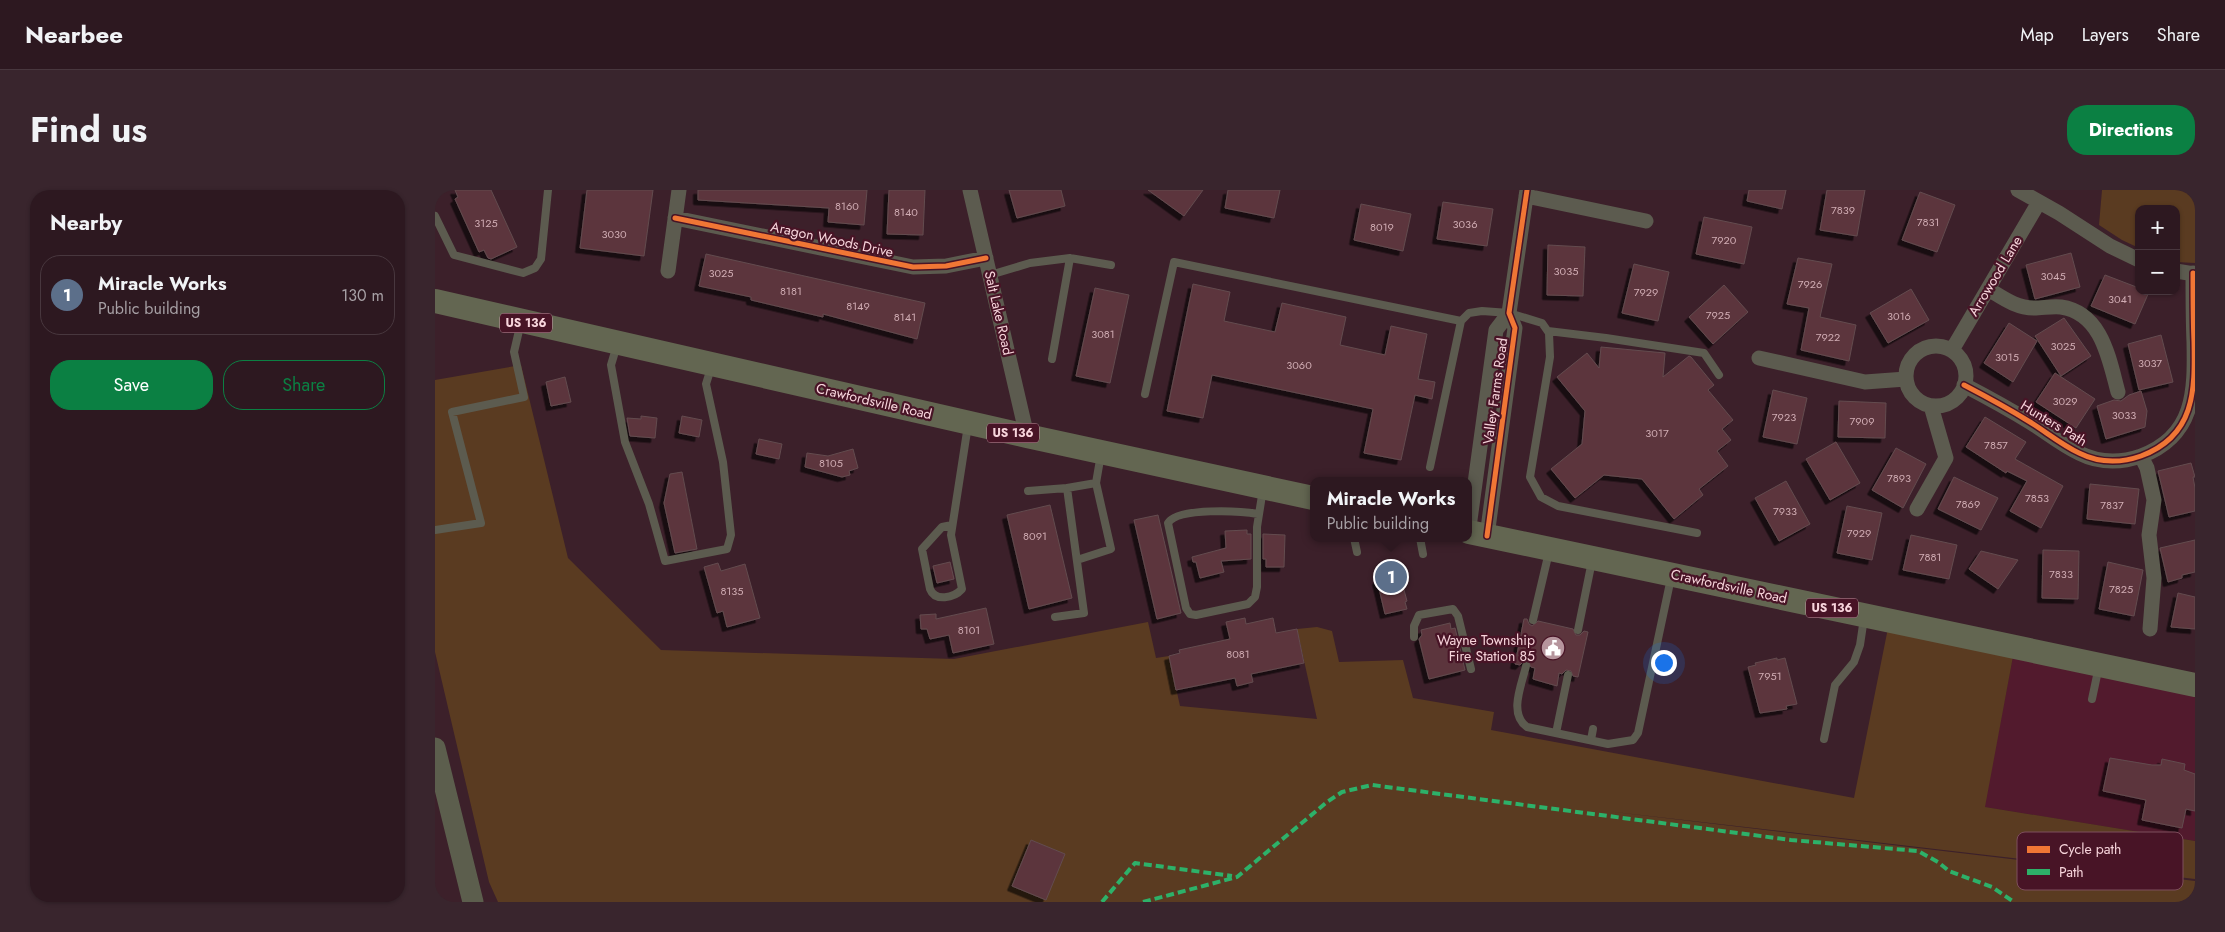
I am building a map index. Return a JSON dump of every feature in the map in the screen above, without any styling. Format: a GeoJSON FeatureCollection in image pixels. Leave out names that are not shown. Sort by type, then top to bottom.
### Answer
{"type":"FeatureCollection","features":[{"type":"Feature","properties":{"kind":"main road","name":"Crawfordsville Road"},"geometry":{"type":"LineString","coordinates":[[435,301],[969,423],[1310,497]]}},
{"type":"Feature","properties":{"kind":"main road","name":"Crawfordsville Road"},"geometry":{"type":"LineString","coordinates":[[1475,531],[2195,686]]}},
{"type":"Feature","properties":{"kind":"main road"},"geometry":{"type":"LineString","coordinates":[[435,748],[473,902]]}},
{"type":"Feature","properties":{"kind":"street"},"geometry":{"type":"LineString","coordinates":[[668,271],[679,190]]}},
{"type":"Feature","properties":{"kind":"street","name":"Salt Lake Road"},"geometry":{"type":"LineString","coordinates":[[970,190],[1027,436]]}},
{"type":"Feature","properties":{"kind":"street"},"geometry":{"type":"LineString","coordinates":[[2018,190],[2082,227],[2110,246],[2135,258]]}},
{"type":"Feature","properties":{"kind":"street"},"geometry":{"type":"LineString","coordinates":[[1526,193],[1645,221]]}},
{"type":"Feature","properties":{"kind":"street","name":"Valley Farms Road"},"geometry":{"type":"LineString","coordinates":[[1475,531],[1515,328],[1509,313],[1526,193]]}},
{"type":"Feature","properties":{"kind":"street","name":"Arrowood Lane"},"geometry":{"type":"LineString","coordinates":[[1951,350],[2039,202]]}},
{"type":"Feature","properties":{"kind":"street","name":"Aragon Woods Drive"},"geometry":{"type":"LineString","coordinates":[[675,218],[913,267],[946,266],[986,258]]}},
{"type":"Feature","properties":{"kind":"street"},"geometry":{"type":"LineString","coordinates":[[2180,271],[2194,273]]}},
{"type":"Feature","properties":{"kind":"street","name":"Hunters Path"},"geometry":{"type":"LineString","coordinates":[[1964,384],[2000,403],[2078,453],[2096,459],[2111,461],[2127,460],[2160,447],[2175,434],[2183,423],[2193,398],[2195,378],[2194,273]]}},
{"type":"Feature","properties":{"kind":"street"},"geometry":{"type":"LineString","coordinates":[[1988,289],[2011,303],[2024,308],[2062,307],[2071,309],[2089,321],[2099,333],[2105,346],[2118,392]]}},
{"type":"Feature","properties":{"kind":"street"},"geometry":{"type":"LineString","coordinates":[[1935,346],[1951,350],[1964,365],[1966,375],[1959,394],[1952,401],[1942,405],[1931,406],[1922,403],[1908,388],[1906,378],[1909,362],[1920,350],[1935,346]]}},
{"type":"Feature","properties":{"kind":"street"},"geometry":{"type":"LineString","coordinates":[[1759,358],[1865,382],[1906,378]]}},
{"type":"Feature","properties":{"kind":"street"},"geometry":{"type":"LineString","coordinates":[[1917,509],[1946,458],[1931,406]]}},
{"type":"Feature","properties":{"kind":"street"},"geometry":{"type":"LineString","coordinates":[[2141,456],[2147,468],[2154,500],[2149,535],[2154,578],[2150,629]]}},
{"type":"Feature","properties":{"kind":"lane"},"geometry":{"type":"LineString","coordinates":[[435,216],[454,255],[523,273],[535,268],[541,259],[548,190]]}},
{"type":"Feature","properties":{"kind":"lane"},"geometry":{"type":"LineString","coordinates":[[1052,359],[1070,258]]}},
{"type":"Feature","properties":{"kind":"lane"},"geometry":{"type":"LineString","coordinates":[[990,275],[1030,263],[1070,258],[1111,265]]}},
{"type":"Feature","properties":{"kind":"lane"},"geometry":{"type":"LineString","coordinates":[[1145,394],[1174,262],[1461,321]]}},
{"type":"Feature","properties":{"kind":"lane"},"geometry":{"type":"LineString","coordinates":[[1430,467],[1461,321],[1469,313],[1482,311],[1509,313],[1542,323],[1548,331],[1550,358],[1530,477],[1541,497],[1558,506],[1697,533]]}},
{"type":"Feature","properties":{"kind":"lane"},"geometry":{"type":"LineString","coordinates":[[435,530],[481,522],[452,412],[523,398],[514,352],[521,321]]}},
{"type":"Feature","properties":{"kind":"lane"},"geometry":{"type":"LineString","coordinates":[[1548,331],[1704,353],[1719,375]]}},
{"type":"Feature","properties":{"kind":"lane"},"geometry":{"type":"LineString","coordinates":[[618,343],[611,365],[625,442],[649,504],[665,561],[727,549],[731,536],[723,462],[706,384],[712,364]]}},
{"type":"Feature","properties":{"kind":"lane"},"geometry":{"type":"LineString","coordinates":[[952,525],[942,527],[922,549],[931,592],[939,597],[954,595],[962,589],[952,542],[952,525],[969,423]]}},
{"type":"Feature","properties":{"kind":"lane"},"geometry":{"type":"LineString","coordinates":[[1077,560],[1111,550],[1096,483],[1102,452]]}},
{"type":"Feature","properties":{"kind":"lane"},"geometry":{"type":"LineString","coordinates":[[1028,491],[1067,488],[1096,483]]}},
{"type":"Feature","properties":{"kind":"lane"},"geometry":{"type":"LineString","coordinates":[[1259,514],[1223,511],[1179,515],[1167,523],[1186,608],[1190,614],[1196,616],[1248,604],[1255,597],[1257,587],[1259,514],[1263,487]]}},
{"type":"Feature","properties":{"kind":"lane"},"geometry":{"type":"LineString","coordinates":[[1055,617],[1084,613],[1067,488]]}},
{"type":"Feature","properties":{"kind":"lane"},"geometry":{"type":"LineString","coordinates":[[1355,542],[1357,552]]}},
{"type":"Feature","properties":{"kind":"lane"},"geometry":{"type":"LineString","coordinates":[[1421,542],[1423,554]]}},
{"type":"Feature","properties":{"kind":"lane"},"geometry":{"type":"LineString","coordinates":[[1533,620],[1549,548]]}},
{"type":"Feature","properties":{"kind":"lane"},"geometry":{"type":"LineString","coordinates":[[1578,630],[1593,557]]}},
{"type":"Feature","properties":{"kind":"lane"},"geometry":{"type":"LineString","coordinates":[[1526,666],[1517,706],[1519,717],[1527,726],[1615,744],[1625,743],[1636,737],[1672,574]]}},
{"type":"Feature","properties":{"kind":"lane"},"geometry":{"type":"LineString","coordinates":[[1414,637],[1413,629],[1417,617],[1435,609],[1453,609],[1457,612],[1471,668]]}},
{"type":"Feature","properties":{"kind":"lane"},"geometry":{"type":"LineString","coordinates":[[1824,739],[1835,685],[1854,662],[1860,645],[1865,615]]}},
{"type":"Feature","properties":{"kind":"lane"},"geometry":{"type":"LineString","coordinates":[[1647,647],[1656,649]]}},
{"type":"Feature","properties":{"kind":"lane"},"geometry":{"type":"LineString","coordinates":[[2092,699],[2099,665]]}},
{"type":"Feature","properties":{"kind":"lane"},"geometry":{"type":"LineString","coordinates":[[1556,733],[1568,675]]}},
{"type":"Feature","properties":{"kind":"lane"},"geometry":{"type":"LineString","coordinates":[[1591,740],[1593,729]]}},
{"type":"Feature","properties":{"kind":"shaded area"},"geometry":{"type":"Polygon","coordinates":[[[2102,190],[2190,190],[2195,195],[2195,263],[2180,262],[2180,205],[2135,205],[2135,246],[2099,225],[2102,190]]]}},
{"type":"Feature","properties":{"kind":"shaded area"},"geometry":{"type":"Polygon","coordinates":[[[521,365],[568,558],[661,650],[954,659],[1148,622],[1156,658],[1169,656],[1180,706],[1317,719],[1297,629],[1317,627],[1332,631],[1339,662],[1403,660],[1413,698],[1494,712],[1491,730],[1854,798],[1889,623],[2014,651],[1985,807],[2139,832],[2017,832],[2017,858],[1606,811],[2017,860],[2017,890],[2183,890],[2183,880],[2195,881],[2195,902],[498,902],[489,882],[435,652],[435,380],[521,365]]]}},
{"type":"Feature","properties":{"kind":"shaded area"},"geometry":{"type":"Polygon","coordinates":[[[2014,651],[2195,688],[2195,841],[2183,839],[2183,832],[2139,832],[1984,807],[2014,651]]]}},
{"type":"Feature","properties":{"kind":"shaded area"},"geometry":{"type":"Polygon","coordinates":[[[2183,839],[2195,841],[2195,879],[2183,878],[2183,839]]]}},
{"type":"Feature","properties":{"kind":"building"},"geometry":{"type":"Polygon","coordinates":[[[455,190],[491,190],[517,247],[491,259],[488,258],[484,250],[479,252],[455,199],[458,197],[455,190]]]}},
{"type":"Feature","properties":{"kind":"building"},"geometry":{"type":"Polygon","coordinates":[[[587,190],[653,190],[644,256],[580,248],[587,190]]]}},
{"type":"Feature","properties":{"kind":"building"},"geometry":{"type":"Polygon","coordinates":[[[698,190],[867,190],[864,225],[828,222],[829,208],[698,200],[698,190]]]}},
{"type":"Feature","properties":{"kind":"building"},"geometry":{"type":"Polygon","coordinates":[[[889,190],[925,190],[923,235],[887,234],[889,190]]]}},
{"type":"Feature","properties":{"kind":"building"},"geometry":{"type":"Polygon","coordinates":[[[1009,190],[1061,190],[1065,206],[1017,218],[1009,190]]]}},
{"type":"Feature","properties":{"kind":"building"},"geometry":{"type":"Polygon","coordinates":[[[1148,190],[1203,190],[1184,216],[1148,190]]]}},
{"type":"Feature","properties":{"kind":"building"},"geometry":{"type":"Polygon","coordinates":[[[1228,190],[1280,190],[1274,218],[1225,208],[1228,190]]]}},
{"type":"Feature","properties":{"kind":"building"},"geometry":{"type":"Polygon","coordinates":[[[1749,190],[1786,190],[1782,209],[1747,201],[1749,190]]]}},
{"type":"Feature","properties":{"kind":"building"},"geometry":{"type":"Polygon","coordinates":[[[1827,190],[1865,190],[1857,236],[1820,230],[1827,190]]]}},
{"type":"Feature","properties":{"kind":"building"},"geometry":{"type":"Polygon","coordinates":[[[1920,192],[1955,205],[1937,252],[1902,240],[1920,192]]]}},
{"type":"Feature","properties":{"kind":"building"},"geometry":{"type":"Polygon","coordinates":[[[1443,202],[1493,209],[1487,246],[1437,239],[1443,202]]]}},
{"type":"Feature","properties":{"kind":"building"},"geometry":{"type":"Polygon","coordinates":[[[1361,204],[1411,214],[1403,251],[1354,240],[1361,204]]]}},
{"type":"Feature","properties":{"kind":"building"},"geometry":{"type":"Polygon","coordinates":[[[1704,217],[1752,227],[1744,264],[1696,254],[1704,217]]]}},
{"type":"Feature","properties":{"kind":"building"},"geometry":{"type":"Polygon","coordinates":[[[1548,245],[1585,247],[1583,296],[1547,295],[1548,245]]]}},
{"type":"Feature","properties":{"kind":"building"},"geometry":{"type":"Polygon","coordinates":[[[2071,253],[2080,287],[2035,299],[2026,265],[2071,253]]]}},
{"type":"Feature","properties":{"kind":"building"},"geometry":{"type":"Polygon","coordinates":[[[706,254],[925,303],[917,339],[823,314],[823,317],[751,300],[751,297],[699,286],[706,254]]]}},
{"type":"Feature","properties":{"kind":"building"},"geometry":{"type":"Polygon","coordinates":[[[1798,258],[1832,264],[1820,317],[1856,325],[1849,361],[1801,350],[1809,308],[1787,304],[1798,258]]]}},
{"type":"Feature","properties":{"kind":"building"},"geometry":{"type":"Polygon","coordinates":[[[1634,264],[1669,272],[1658,321],[1622,313],[1634,264]]]}},
{"type":"Feature","properties":{"kind":"building"},"geometry":{"type":"Polygon","coordinates":[[[2105,275],[2135,286],[2135,295],[2148,295],[2135,324],[2091,306],[2105,275]]]}},
{"type":"Feature","properties":{"kind":"building"},"geometry":{"type":"Polygon","coordinates":[[[1193,284],[1230,292],[1224,321],[1275,332],[1282,303],[1346,317],[1340,345],[1385,355],[1391,326],[1427,334],[1418,379],[1435,382],[1432,399],[1415,395],[1401,460],[1364,453],[1373,409],[1212,375],[1203,418],[1167,411],[1193,284]]]}},
{"type":"Feature","properties":{"kind":"building"},"geometry":{"type":"Polygon","coordinates":[[[1724,285],[1748,312],[1713,344],[1689,317],[1724,285]]]}},
{"type":"Feature","properties":{"kind":"building"},"geometry":{"type":"Polygon","coordinates":[[[1095,288],[1129,295],[1110,383],[1076,376],[1095,288]]]}},
{"type":"Feature","properties":{"kind":"building"},"geometry":{"type":"Polygon","coordinates":[[[1911,289],[1929,320],[1888,343],[1870,313],[1911,289]]]}},
{"type":"Feature","properties":{"kind":"building"},"geometry":{"type":"Polygon","coordinates":[[[2064,318],[2091,356],[2061,376],[2035,336],[2064,318]]]}},
{"type":"Feature","properties":{"kind":"building"},"geometry":{"type":"Polygon","coordinates":[[[2009,323],[2037,341],[2013,382],[1984,363],[2009,323]]]}},
{"type":"Feature","properties":{"kind":"building"},"geometry":{"type":"Polygon","coordinates":[[[2161,335],[2173,382],[2139,390],[2128,344],[2161,335]]]}},
{"type":"Feature","properties":{"kind":"building"},"geometry":{"type":"Polygon","coordinates":[[[1601,347],[1665,353],[1663,377],[1689,356],[1691,357],[1714,385],[1708,390],[1733,420],[1722,429],[1731,440],[1717,451],[1728,466],[1699,489],[1703,495],[1674,519],[1642,479],[1604,475],[1575,498],[1551,469],[1582,444],[1585,411],[1557,377],[1587,353],[1599,368],[1601,347]]]}},
{"type":"Feature","properties":{"kind":"building"},"geometry":{"type":"Polygon","coordinates":[[[2055,373],[2095,399],[2076,428],[2036,402],[2055,373]]]}},
{"type":"Feature","properties":{"kind":"building"},"geometry":{"type":"Polygon","coordinates":[[[565,377],[571,402],[551,406],[546,382],[565,377]]]}},
{"type":"Feature","properties":{"kind":"building"},"geometry":{"type":"Polygon","coordinates":[[[1773,390],[1807,398],[1797,444],[1763,437],[1773,390]]]}},
{"type":"Feature","properties":{"kind":"building"},"geometry":{"type":"Polygon","coordinates":[[[2141,391],[2147,411],[2145,427],[2106,439],[2097,406],[2114,400],[2121,401],[2129,395],[2141,391]]]}},
{"type":"Feature","properties":{"kind":"building"},"geometry":{"type":"Polygon","coordinates":[[[1839,401],[1886,403],[1885,438],[1838,437],[1839,401]]]}},
{"type":"Feature","properties":{"kind":"building"},"geometry":{"type":"Polygon","coordinates":[[[641,416],[657,418],[655,438],[630,436],[627,418],[641,419],[641,416]]]}},
{"type":"Feature","properties":{"kind":"building"},"geometry":{"type":"Polygon","coordinates":[[[682,416],[702,420],[699,437],[679,433],[682,416]]]}},
{"type":"Feature","properties":{"kind":"building"},"geometry":{"type":"Polygon","coordinates":[[[1985,417],[2026,442],[2015,459],[2063,486],[2041,528],[2010,511],[2027,481],[2007,471],[2006,473],[1966,447],[1985,417]]]}},
{"type":"Feature","properties":{"kind":"building"},"geometry":{"type":"Polygon","coordinates":[[[759,439],[782,444],[779,459],[756,454],[759,439]]]}},
{"type":"Feature","properties":{"kind":"building"},"geometry":{"type":"Polygon","coordinates":[[[1836,442],[1860,483],[1830,500],[1806,459],[1836,442]]]}},
{"type":"Feature","properties":{"kind":"building"},"geometry":{"type":"Polygon","coordinates":[[[1896,448],[1926,464],[1903,508],[1872,490],[1896,448]]]}},
{"type":"Feature","properties":{"kind":"building"},"geometry":{"type":"Polygon","coordinates":[[[853,449],[858,468],[849,471],[850,475],[842,477],[805,467],[807,453],[828,456],[853,449]]]}},
{"type":"Feature","properties":{"kind":"building"},"geometry":{"type":"Polygon","coordinates":[[[2191,463],[2195,477],[2193,477],[2195,511],[2169,517],[2158,471],[2191,463]]]}},
{"type":"Feature","properties":{"kind":"building"},"geometry":{"type":"Polygon","coordinates":[[[682,472],[697,549],[675,553],[664,503],[670,474],[682,472]]]}},
{"type":"Feature","properties":{"kind":"building"},"geometry":{"type":"Polygon","coordinates":[[[1954,477],[1998,498],[1981,530],[1938,509],[1954,477]]]}},
{"type":"Feature","properties":{"kind":"building"},"geometry":{"type":"Polygon","coordinates":[[[1786,481],[1810,524],[1779,541],[1755,498],[1786,481]]]}},
{"type":"Feature","properties":{"kind":"building"},"geometry":{"type":"Polygon","coordinates":[[[2090,484],[2139,489],[2135,524],[2087,519],[2090,484]]]}},
{"type":"Feature","properties":{"kind":"building"},"geometry":{"type":"Polygon","coordinates":[[[1050,505],[1072,598],[1029,609],[1007,515],[1050,505]]]}},
{"type":"Feature","properties":{"kind":"building"},"geometry":{"type":"Polygon","coordinates":[[[1847,506],[1882,513],[1872,560],[1837,553],[1847,506]]]}},
{"type":"Feature","properties":{"kind":"building"},"geometry":{"type":"Polygon","coordinates":[[[1158,515],[1181,613],[1157,619],[1134,520],[1158,515]]]}},
{"type":"Feature","properties":{"kind":"building"},"geometry":{"type":"Polygon","coordinates":[[[1247,530],[1247,534],[1251,534],[1251,559],[1221,561],[1224,572],[1200,578],[1196,562],[1193,562],[1192,557],[1226,548],[1225,531],[1247,530]]]}},
{"type":"Feature","properties":{"kind":"building"},"geometry":{"type":"Polygon","coordinates":[[[1263,534],[1285,535],[1284,567],[1266,567],[1266,559],[1263,559],[1263,534]]]}},
{"type":"Feature","properties":{"kind":"building"},"geometry":{"type":"Polygon","coordinates":[[[1911,535],[1957,545],[1949,579],[1903,570],[1911,535]]]}},
{"type":"Feature","properties":{"kind":"building"},"geometry":{"type":"Polygon","coordinates":[[[2195,540],[2195,572],[2182,575],[2182,578],[2168,582],[2160,548],[2195,540]]]}},
{"type":"Feature","properties":{"kind":"building"},"geometry":{"type":"Polygon","coordinates":[[[2043,550],[2079,551],[2078,599],[2042,598],[2043,550]]]}},
{"type":"Feature","properties":{"kind":"building"},"geometry":{"type":"Polygon","coordinates":[[[1981,551],[2018,560],[1998,589],[1969,569],[1981,551]]]}},
{"type":"Feature","properties":{"kind":"building"},"geometry":{"type":"Polygon","coordinates":[[[950,562],[954,579],[937,583],[933,566],[950,562]]]}},
{"type":"Feature","properties":{"kind":"building"},"geometry":{"type":"Polygon","coordinates":[[[2108,562],[2143,570],[2134,616],[2099,609],[2108,562]]]}},
{"type":"Feature","properties":{"kind":"building"},"geometry":{"type":"Polygon","coordinates":[[[718,563],[721,571],[745,564],[760,618],[727,627],[723,611],[717,613],[704,567],[718,563]]]}},
{"type":"Feature","properties":{"kind":"building"},"geometry":{"type":"Polygon","coordinates":[[[1398,568],[1407,601],[1405,602],[1407,609],[1385,614],[1377,580],[1382,578],[1381,572],[1398,568]]]}},
{"type":"Feature","properties":{"kind":"building"},"geometry":{"type":"Polygon","coordinates":[[[2178,593],[2195,597],[2195,629],[2171,627],[2178,593]]]}},
{"type":"Feature","properties":{"kind":"building"},"geometry":{"type":"Polygon","coordinates":[[[986,608],[994,644],[953,653],[949,635],[930,639],[927,629],[921,629],[920,615],[936,614],[936,619],[986,608]]]}},
{"type":"Feature","properties":{"kind":"building"},"geometry":{"type":"Polygon","coordinates":[[[1245,618],[1246,624],[1273,618],[1276,633],[1297,629],[1304,663],[1251,674],[1253,682],[1237,686],[1235,678],[1176,690],[1169,656],[1180,653],[1179,650],[1230,639],[1226,622],[1245,618]]]}},
{"type":"Feature","properties":{"kind":"building"},"geometry":{"type":"Polygon","coordinates":[[[1524,619],[1527,619],[1532,626],[1538,621],[1573,629],[1576,635],[1580,635],[1584,631],[1588,632],[1578,677],[1573,676],[1571,671],[1566,670],[1562,674],[1559,673],[1557,686],[1533,679],[1535,668],[1531,667],[1528,661],[1524,661],[1520,665],[1515,664],[1524,619]]]}},
{"type":"Feature","properties":{"kind":"building"},"geometry":{"type":"Polygon","coordinates":[[[1450,623],[1451,629],[1455,628],[1465,670],[1429,679],[1419,639],[1422,635],[1421,630],[1450,623]]]}},
{"type":"Feature","properties":{"kind":"building"},"geometry":{"type":"Polygon","coordinates":[[[1777,658],[1777,660],[1785,658],[1797,704],[1786,706],[1787,709],[1760,713],[1748,667],[1756,665],[1755,663],[1777,658]]]}},
{"type":"Feature","properties":{"kind":"building"},"geometry":{"type":"Polygon","coordinates":[[[2110,758],[2152,765],[2161,765],[2162,759],[2185,764],[2184,770],[2195,774],[2195,811],[2186,809],[2182,828],[2142,820],[2146,800],[2103,791],[2110,758]]]}},
{"type":"Feature","properties":{"kind":"building"},"geometry":{"type":"Polygon","coordinates":[[[1031,840],[1065,854],[1046,900],[1012,886],[1031,840]]]}},
{"type":"Feature","properties":{"kind":"marked path"},"geometry":{"type":"LineString","coordinates":[[1143,902],[1237,877],[1327,802],[1342,792],[1372,785],[1791,840],[1918,851],[1938,862],[1949,871],[1992,887],[2014,902]]}},
{"type":"Feature","properties":{"kind":"marked path"},"geometry":{"type":"LineString","coordinates":[[1102,902],[1135,863],[1232,876]]}},
{"type":"Feature","properties":{"kind":"cycle path"},"geometry":{"type":"LineString","coordinates":[[1487,536],[1515,328],[1509,313],[1527,190]]}},
{"type":"Feature","properties":{"kind":"cycle path"},"geometry":{"type":"LineString","coordinates":[[675,218],[913,267],[946,266],[986,258]]}},
{"type":"Feature","properties":{"kind":"cycle path"},"geometry":{"type":"LineString","coordinates":[[1964,385],[2014,412],[2079,453],[2094,459],[2110,461],[2126,460],[2141,456],[2159,447],[2172,437],[2182,424],[2188,410],[2194,378],[2193,273]]}},
{"type":"Feature","properties":{"kind":"place","name":"Miracle Works"},"geometry":{"type":"Point","coordinates":[1391,577]}},
{"type":"Feature","properties":{"kind":"place","name":"Wayne Township Fire Station 85"},"geometry":{"type":"Point","coordinates":[1553,648]}}]}
